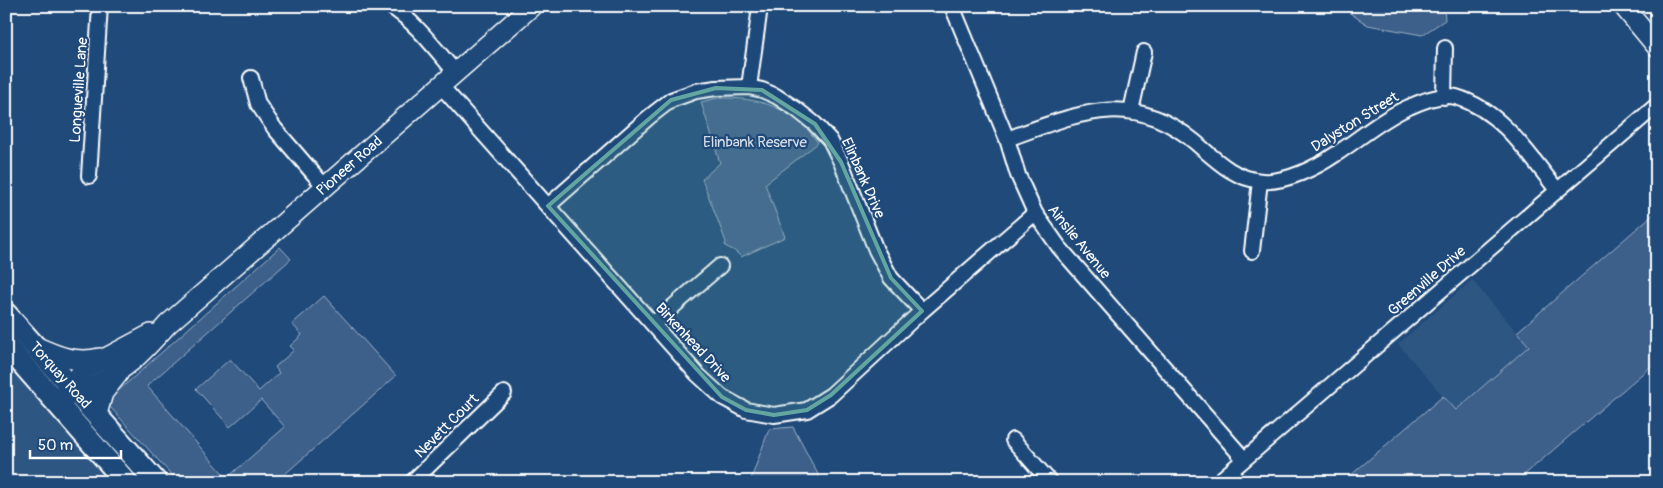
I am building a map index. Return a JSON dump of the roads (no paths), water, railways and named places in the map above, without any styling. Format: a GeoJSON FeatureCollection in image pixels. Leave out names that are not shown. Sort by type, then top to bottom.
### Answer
{"type":"FeatureCollection","features":[{"type":"Feature","properties":{"kind":"main road","name":"Pioneer Road"},"geometry":{"type":"LineString","coordinates":[[54,401],[74,389],[83,370],[121,358],[168,324],[532,6]]}},
{"type":"Feature","properties":{"kind":"main road"},"geometry":{"type":"LineString","coordinates":[[1623,6],[1657,47]]}},
{"type":"Feature","properties":{"kind":"main road","name":"Torquay Road"},"geometry":{"type":"LineString","coordinates":[[6,314],[156,482]]}},
{"type":"Feature","properties":{"kind":"main road","name":"Torquay Road"},"geometry":{"type":"LineString","coordinates":[[6,345],[126,482]]}},
{"type":"Feature","properties":{"kind":"main road"},"geometry":{"type":"LineString","coordinates":[[35,346],[63,358],[73,360],[121,358]]}},
{"type":"Feature","properties":{"kind":"main road"},"geometry":{"type":"LineString","coordinates":[[35,346],[43,372],[40,384]]}},
{"type":"Feature","properties":{"kind":"main road"},"geometry":{"type":"LineString","coordinates":[[97,414],[104,390],[121,358]]}},
{"type":"Feature","properties":{"kind":"street","name":"Longueville Lane"},"geometry":{"type":"LineString","coordinates":[[89,176],[100,6]]}},
{"type":"Feature","properties":{"kind":"street"},"geometry":{"type":"LineString","coordinates":[[390,6],[420,32],[456,73]]}},
{"type":"Feature","properties":{"kind":"street","name":"Ainslie Avenue"},"geometry":{"type":"LineString","coordinates":[[952,6],[1007,139],[1018,175],[1035,213],[1059,247],[1244,459]]}},
{"type":"Feature","properties":{"kind":"street"},"geometry":{"type":"LineString","coordinates":[[749,87],[760,7]]}},
{"type":"Feature","properties":{"kind":"street"},"geometry":{"type":"LineString","coordinates":[[1444,97],[1445,48]]}},
{"type":"Feature","properties":{"kind":"street"},"geometry":{"type":"LineString","coordinates":[[1131,111],[1144,52]]}},
{"type":"Feature","properties":{"kind":"street"},"geometry":{"type":"LineString","coordinates":[[251,78],[258,104],[275,129],[325,187]]}},
{"type":"Feature","properties":{"kind":"street","name":"Birkenhead Drive"},"geometry":{"type":"LineString","coordinates":[[441,86],[697,374],[722,397],[746,410],[774,415],[807,410],[831,395],[922,311],[1035,213]]}},
{"type":"Feature","properties":{"kind":"street","name":"Elinbank Drive"},"geometry":{"type":"LineString","coordinates":[[548,206],[671,100],[696,91],[716,88],[749,87],[762,90],[776,96],[796,109],[815,124],[830,140],[880,257],[891,278],[922,311]]}},
{"type":"Feature","properties":{"kind":"street","name":"Dalyston Street"},"geometry":{"type":"LineString","coordinates":[[1007,139],[1076,114],[1106,110],[1131,111],[1156,117],[1180,130],[1231,172],[1246,178],[1265,181],[1290,177],[1324,163],[1407,107],[1424,100],[1455,97],[1487,111],[1513,135],[1557,190]]}},
{"type":"Feature","properties":{"kind":"street","name":"Greenville Drive"},"geometry":{"type":"LineString","coordinates":[[1218,482],[1657,105]]}},
{"type":"Feature","properties":{"kind":"street"},"geometry":{"type":"LineString","coordinates":[[1252,251],[1260,181]]}},
{"type":"Feature","properties":{"kind":"street"},"geometry":{"type":"LineString","coordinates":[[652,324],[720,266]]}},
{"type":"Feature","properties":{"kind":"street","name":"Nevett Court"},"geometry":{"type":"LineString","coordinates":[[412,482],[504,393]]}},
{"type":"Feature","properties":{"kind":"street"},"geometry":{"type":"LineString","coordinates":[[1013,440],[1050,482]]}},
{"type":"Feature","properties":{"kind":"park label","name":"Elinbank Reserve"},"geometry":{"type":"Point","coordinates":[755,142]}}]}
